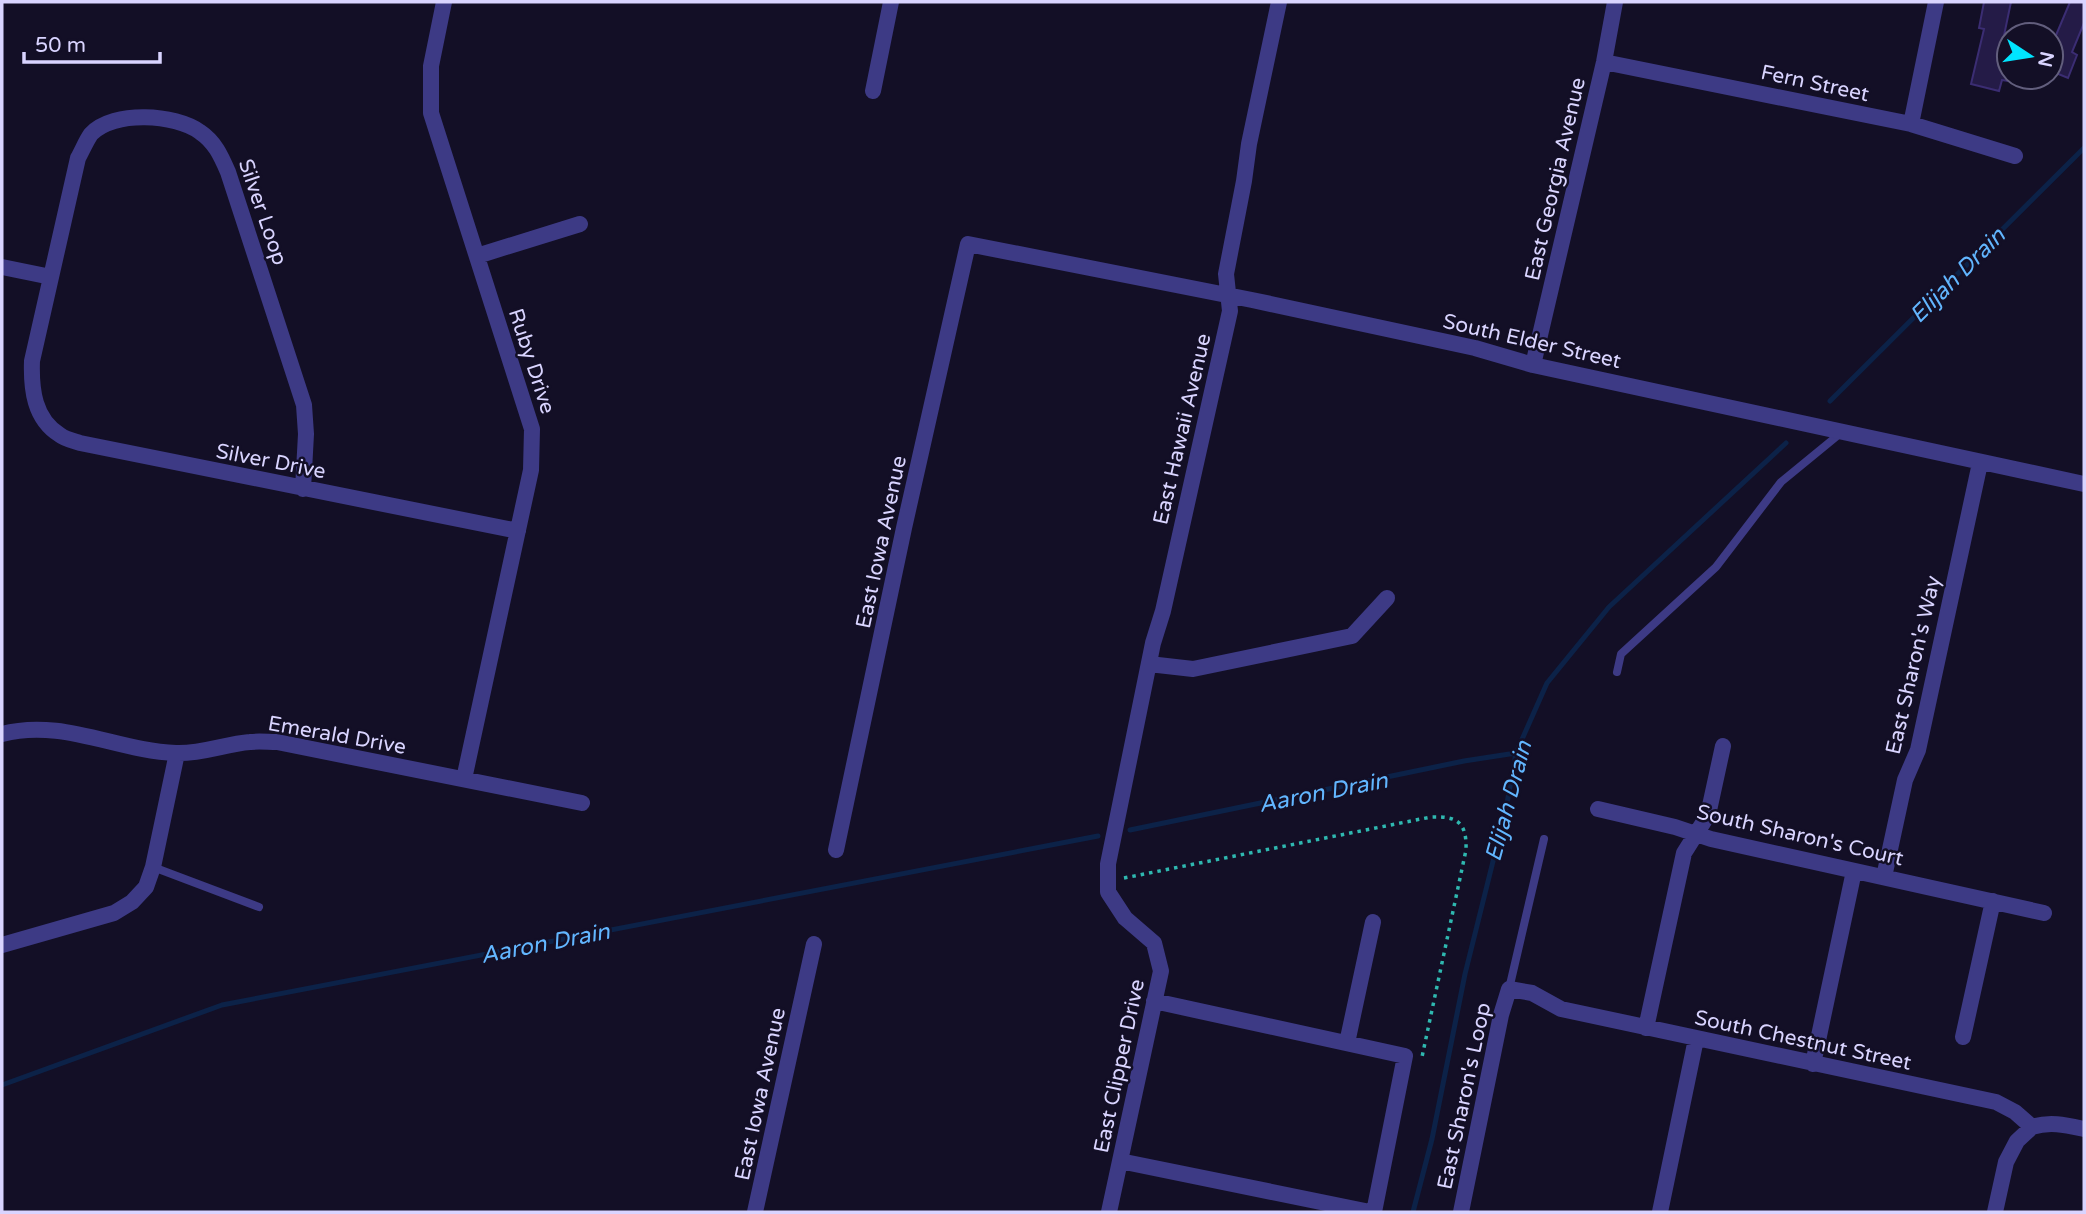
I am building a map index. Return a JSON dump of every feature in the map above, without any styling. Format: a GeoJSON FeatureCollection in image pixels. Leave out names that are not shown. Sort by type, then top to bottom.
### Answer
{"type":"FeatureCollection","features":[{"type":"Feature","properties":{"kind":"street","name":"Ruby Drive"},"geometry":{"type":"LineString","coordinates":[[444,2],[431,66],[431,113],[532,429],[531,470],[464,779]]}},
{"type":"Feature","properties":{"kind":"street"},"geometry":{"type":"LineString","coordinates":[[873,91],[889,2]]}},
{"type":"Feature","properties":{"kind":"street","name":"East Hawaii Avenue"},"geometry":{"type":"LineString","coordinates":[[1108,864],[1149,664],[1230,311],[1226,274],[1249,144],[1279,2]]}},
{"type":"Feature","properties":{"kind":"street","name":"East Georgia Avenue"},"geometry":{"type":"LineString","coordinates":[[1533,365],[1604,62],[1615,2]]}},
{"type":"Feature","properties":{"kind":"street"},"geometry":{"type":"LineString","coordinates":[[1911,124],[1936,2]]}},
{"type":"Feature","properties":{"kind":"street","name":"Fern Street"},"geometry":{"type":"LineString","coordinates":[[1604,62],[1911,124],[2015,156]]}},
{"type":"Feature","properties":{"kind":"street","name":"Silver Loop"},"geometry":{"type":"LineString","coordinates":[[34,400],[31,383],[32,362],[78,158],[91,135],[110,122],[134,116],[180,122],[200,131],[218,148],[228,172],[304,405],[306,434],[303,489]]}},
{"type":"Feature","properties":{"kind":"street"},"geometry":{"type":"LineString","coordinates":[[477,256],[580,224]]}},
{"type":"Feature","properties":{"kind":"street","name":"South Elder Street"},"geometry":{"type":"LineString","coordinates":[[968,244],[1475,348],[1533,365],[2084,484]]}},
{"type":"Feature","properties":{"kind":"street","name":"East Iowa Avenue"},"geometry":{"type":"LineString","coordinates":[[836,850],[968,244]]}},
{"type":"Feature","properties":{"kind":"street"},"geometry":{"type":"LineString","coordinates":[[2,267],[51,277]]}},
{"type":"Feature","properties":{"kind":"street","name":"Silver Drive"},"geometry":{"type":"LineString","coordinates":[[34,400],[44,420],[60,435],[80,443],[518,531]]}},
{"type":"Feature","properties":{"kind":"street","name":"East Sharon's Way"},"geometry":{"type":"LineString","coordinates":[[1884,877],[1905,780],[1918,750],[1980,463]]}},
{"type":"Feature","properties":{"kind":"street"},"geometry":{"type":"LineString","coordinates":[[1149,664],[1193,669],[1352,636],[1387,598]]}},
{"type":"Feature","properties":{"kind":"street","name":"Emerald Drive"},"geometry":{"type":"LineString","coordinates":[[2,734],[14,730],[53,730],[148,750],[177,753],[206,751],[250,742],[277,742],[582,803]]}},
{"type":"Feature","properties":{"kind":"street"},"geometry":{"type":"LineString","coordinates":[[1646,1028],[1684,853],[1708,815],[1723,746]]}},
{"type":"Feature","properties":{"kind":"street"},"geometry":{"type":"LineString","coordinates":[[2,945],[114,913],[132,902],[146,887],[153,867],[177,753]]}},
{"type":"Feature","properties":{"kind":"street","name":"South Sharon's Court"},"geometry":{"type":"LineString","coordinates":[[1598,809],[1675,827],[1711,839],[2044,912]]}},
{"type":"Feature","properties":{"kind":"street","name":"East Clipper Drive"},"geometry":{"type":"LineString","coordinates":[[1108,864],[1108,892],[1125,918],[1154,943],[1161,971],[1109,1212]]}},
{"type":"Feature","properties":{"kind":"street"},"geometry":{"type":"LineString","coordinates":[[1813,1064],[1854,871]]}},
{"type":"Feature","properties":{"kind":"street"},"geometry":{"type":"LineString","coordinates":[[1963,1037],[1993,901]]}},
{"type":"Feature","properties":{"kind":"street"},"geometry":{"type":"LineString","coordinates":[[1346,1043],[1373,922]]}},
{"type":"Feature","properties":{"kind":"street","name":"East Iowa Avenue"},"geometry":{"type":"LineString","coordinates":[[755,1212],[814,944]]}},
{"type":"Feature","properties":{"kind":"street","name":"South Chestnut Street"},"geometry":{"type":"LineString","coordinates":[[1509,989],[1532,993],[1561,1009],[1996,1102],[2015,1112],[2032,1127]]}},
{"type":"Feature","properties":{"kind":"street","name":"East Sharon's Loop"},"geometry":{"type":"LineString","coordinates":[[1461,1212],[1501,1016],[1509,989]]}},
{"type":"Feature","properties":{"kind":"street"},"geometry":{"type":"LineString","coordinates":[[1120,1161],[1372,1212],[1405,1056],[1154,1001]]}},
{"type":"Feature","properties":{"kind":"street"},"geometry":{"type":"LineString","coordinates":[[1660,1212],[1696,1039]]}},
{"type":"Feature","properties":{"kind":"street"},"geometry":{"type":"LineString","coordinates":[[1996,1212],[2006,1162],[2017,1141],[2032,1127],[2043,1123],[2084,1129]]}},
{"type":"Feature","properties":{"kind":"lane"},"geometry":{"type":"LineString","coordinates":[[1617,672],[1621,654],[1716,567],[1781,482],[1842,432]]}},
{"type":"Feature","properties":{"kind":"lane"},"geometry":{"type":"LineString","coordinates":[[1509,989],[1544,839]]}},
{"type":"Feature","properties":{"kind":"lane"},"geometry":{"type":"LineString","coordinates":[[153,867],[259,907]]}},
{"type":"Feature","properties":{"kind":"building"},"geometry":{"type":"Polygon","coordinates":[[[1984,2],[2011,2],[2007,21],[1995,21],[1995,90],[1971,84],[1984,29],[1979,28],[1984,2]]]}},
{"type":"Feature","properties":{"kind":"building"},"geometry":{"type":"Polygon","coordinates":[[[2070,2],[2084,2],[2084,23],[2072,52],[2077,55],[2068,78],[2065,77],[2065,21],[2062,21],[2070,2]]]}},
{"type":"Feature","properties":{"kind":"waterway","name":"Elijah Drain"},"geometry":{"type":"LineString","coordinates":[[1830,401],[2084,148]]}},
{"type":"Feature","properties":{"kind":"waterway","name":"Elijah Drain"},"geometry":{"type":"LineString","coordinates":[[1413,1212],[1432,1139],[1465,974],[1506,809],[1516,753],[1547,683],[1609,607],[1786,443]]}},
{"type":"Feature","properties":{"kind":"waterway","name":"Aaron Drain"},"geometry":{"type":"LineString","coordinates":[[1130,830],[1464,761],[1516,753]]}},
{"type":"Feature","properties":{"kind":"waterway","name":"Aaron Drain"},"geometry":{"type":"LineString","coordinates":[[2,1085],[222,1005],[1098,836]]}}]}
